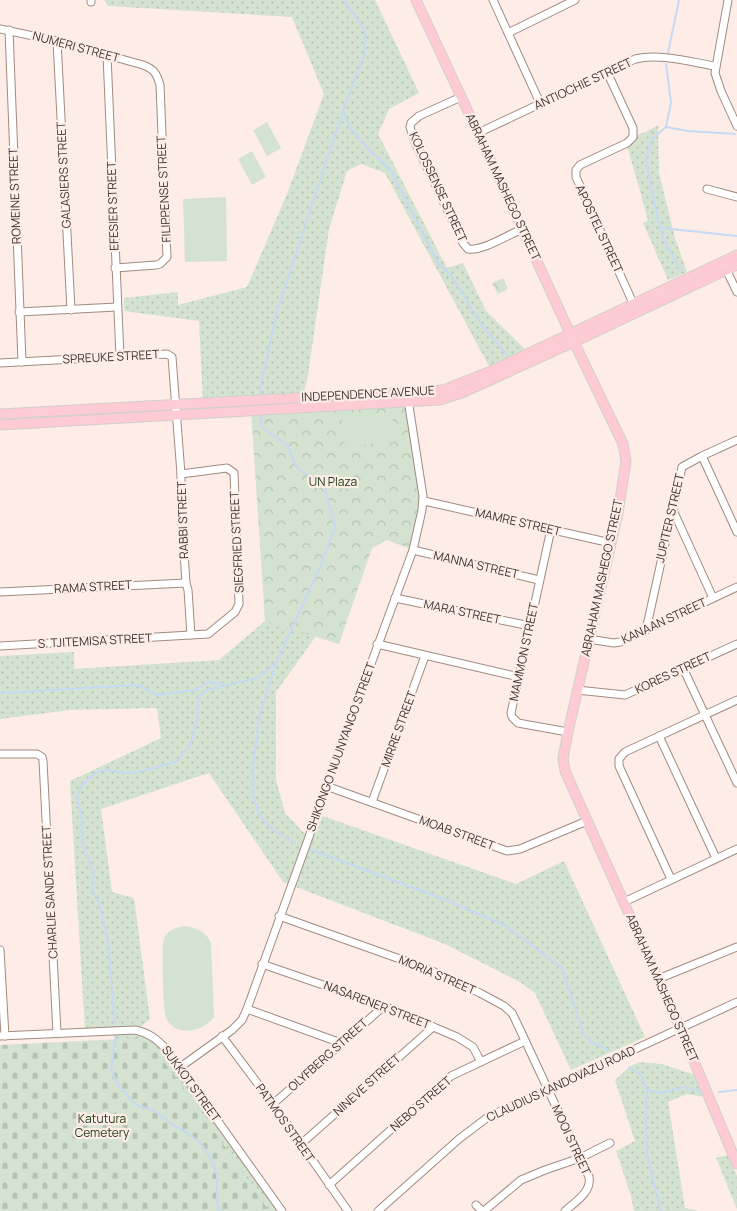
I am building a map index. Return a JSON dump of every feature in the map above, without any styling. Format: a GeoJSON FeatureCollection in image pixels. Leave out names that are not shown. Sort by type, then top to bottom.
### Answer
{"type":"FeatureCollection","features":[{"type":"Feature","properties":{"kind":"main road","name":"ABRAHAM MASHEGO STREET"},"geometry":{"type":"LineString","coordinates":[[416,0],[623,444],[626,461],[611,543],[568,732],[563,758],[565,771],[680,1028],[737,1164]]}},
{"type":"Feature","properties":{"kind":"main road","name":"INDEPENDENCE AVENUE"},"geometry":{"type":"LineString","coordinates":[[0,425],[251,405],[408,397],[447,398],[725,266],[737,254]]}},
{"type":"Feature","properties":{"kind":"main road","name":"INDEPENDENCE AVENUE"},"geometry":{"type":"LineString","coordinates":[[572,338],[637,301],[680,286],[725,266],[737,265]]}},
{"type":"Feature","properties":{"kind":"main road","name":"INDEPENDENCE AVENUE"},"geometry":{"type":"LineString","coordinates":[[0,414],[176,410]]}},
{"type":"Feature","properties":{"kind":"street"},"geometry":{"type":"LineString","coordinates":[[492,0],[540,103]]}},
{"type":"Feature","properties":{"kind":"street"},"geometry":{"type":"LineString","coordinates":[[508,33],[575,0]]}},
{"type":"Feature","properties":{"kind":"street"},"geometry":{"type":"LineString","coordinates":[[728,0],[715,66],[716,78],[737,126]]}},
{"type":"Feature","properties":{"kind":"street","name":"NUMERI STREET"},"geometry":{"type":"LineString","coordinates":[[0,29],[57,41],[152,68]]}},
{"type":"Feature","properties":{"kind":"street","name":"ROMEINE STREET"},"geometry":{"type":"LineString","coordinates":[[9,30],[22,362]]}},
{"type":"Feature","properties":{"kind":"street","name":"GALASIERS STREET"},"geometry":{"type":"LineString","coordinates":[[57,41],[71,310]]}},
{"type":"Feature","properties":{"kind":"street","name":"EFESIER STREET"},"geometry":{"type":"LineString","coordinates":[[107,55],[120,357]]}},
{"type":"Feature","properties":{"kind":"street","name":"ANTIOCHIE STREET"},"geometry":{"type":"LineString","coordinates":[[478,133],[635,59],[647,57],[663,58],[715,66]]}},
{"type":"Feature","properties":{"kind":"street","name":"FILIPPENSE STREET"},"geometry":{"type":"LineString","coordinates":[[115,268],[156,265],[160,264],[167,257],[160,85],[157,75],[152,68]]}},
{"type":"Feature","properties":{"kind":"street","name":"APOSTEL STREET"},"geometry":{"type":"LineString","coordinates":[[607,72],[633,128],[634,137],[628,143],[580,165],[576,170],[576,177],[637,301]]}},
{"type":"Feature","properties":{"kind":"street","name":"KOLOSSENSE STREET"},"geometry":{"type":"LineString","coordinates":[[461,97],[415,119],[410,127],[414,140],[463,243],[468,249],[473,250],[482,247],[522,229]]}},
{"type":"Feature","properties":{"kind":"street"},"geometry":{"type":"LineString","coordinates":[[707,189],[737,197]]}},
{"type":"Feature","properties":{"kind":"street"},"geometry":{"type":"LineString","coordinates":[[725,266],[737,292]]}},
{"type":"Feature","properties":{"kind":"street"},"geometry":{"type":"LineString","coordinates":[[19,312],[117,306]]}},
{"type":"Feature","properties":{"kind":"street","name":"SPREUKE STREET"},"geometry":{"type":"LineString","coordinates":[[0,363],[167,354],[172,357],[176,410]]}},
{"type":"Feature","properties":{"kind":"street","name":"SHIKONGO NUUNYANGO STREET"},"geometry":{"type":"LineString","coordinates":[[179,1068],[238,1025],[247,1009],[377,644],[413,550],[424,501],[408,397]]}},
{"type":"Feature","properties":{"kind":"street","name":"RABBI STREET"},"geometry":{"type":"LineString","coordinates":[[176,410],[182,474],[181,506],[191,635]]}},
{"type":"Feature","properties":{"kind":"street","name":"JUPITER STREET"},"geometry":{"type":"LineString","coordinates":[[646,630],[682,467],[737,440]]}},
{"type":"Feature","properties":{"kind":"street"},"geometry":{"type":"LineString","coordinates":[[702,456],[737,532]]}},
{"type":"Feature","properties":{"kind":"street","name":"SIEGFRIED STREET"},"geometry":{"type":"LineString","coordinates":[[182,474],[227,468],[234,473],[239,604],[235,612],[211,633],[191,635]]}},
{"type":"Feature","properties":{"kind":"street","name":"MAMRE STREET"},"geometry":{"type":"LineString","coordinates":[[424,501],[611,543]]}},
{"type":"Feature","properties":{"kind":"street"},"geometry":{"type":"LineString","coordinates":[[672,508],[713,598]]}},
{"type":"Feature","properties":{"kind":"street","name":"MAMMON STREET"},"geometry":{"type":"LineString","coordinates":[[550,529],[511,709],[512,717],[515,721],[568,732]]}},
{"type":"Feature","properties":{"kind":"street","name":"MANNA STREET"},"geometry":{"type":"LineString","coordinates":[[413,550],[539,580]]}},
{"type":"Feature","properties":{"kind":"street","name":"RAMA STREET"},"geometry":{"type":"LineString","coordinates":[[0,592],[186,583]]}},
{"type":"Feature","properties":{"kind":"street","name":"KANAAN STREET"},"geometry":{"type":"LineString","coordinates":[[588,639],[617,643],[737,587]]}},
{"type":"Feature","properties":{"kind":"street","name":"MARA STREET"},"geometry":{"type":"LineString","coordinates":[[395,598],[530,626]]}},
{"type":"Feature","properties":{"kind":"street","name":"S. TJITEMISA STREET"},"geometry":{"type":"LineString","coordinates":[[0,646],[191,635]]}},
{"type":"Feature","properties":{"kind":"street"},"geometry":{"type":"LineString","coordinates":[[377,644],[519,677]]}},
{"type":"Feature","properties":{"kind":"street","name":"KORES STREET"},"geometry":{"type":"LineString","coordinates":[[577,690],[625,695],[737,644]]}},
{"type":"Feature","properties":{"kind":"street","name":"MIRRE STREET"},"geometry":{"type":"LineString","coordinates":[[372,802],[425,656]]}},
{"type":"Feature","properties":{"kind":"street"},"geometry":{"type":"LineString","coordinates":[[683,668],[737,783]]}},
{"type":"Feature","properties":{"kind":"street"},"geometry":{"type":"LineString","coordinates":[[672,879],[618,762],[621,755],[625,752],[737,700]]}},
{"type":"Feature","properties":{"kind":"street"},"geometry":{"type":"LineString","coordinates":[[659,736],[716,858]]}},
{"type":"Feature","properties":{"kind":"street","name":"CHARLIE SANDE STREET"},"geometry":{"type":"LineString","coordinates":[[0,754],[37,754],[42,756],[57,1033]]}},
{"type":"Feature","properties":{"kind":"street","name":"MOAB STREET"},"geometry":{"type":"LineString","coordinates":[[326,786],[507,851],[520,849],[587,821]]}},
{"type":"Feature","properties":{"kind":"street"},"geometry":{"type":"LineString","coordinates":[[624,902],[737,849]]}},
{"type":"Feature","properties":{"kind":"street","name":"MORIA STREET"},"geometry":{"type":"LineString","coordinates":[[279,916],[428,968],[480,993],[508,1010],[547,1089]]}},
{"type":"Feature","properties":{"kind":"street"},"geometry":{"type":"LineString","coordinates":[[658,979],[737,947]]}},
{"type":"Feature","properties":{"kind":"street"},"geometry":{"type":"LineString","coordinates":[[0,950],[2,1036]]}},
{"type":"Feature","properties":{"kind":"street","name":"NASARENER STREET"},"geometry":{"type":"LineString","coordinates":[[262,964],[384,1006],[458,1037],[473,1047],[480,1062]]}},
{"type":"Feature","properties":{"kind":"street","name":"CLAUDIUS KANDOVAZU ROAD"},"geometry":{"type":"LineString","coordinates":[[378,1211],[481,1121],[737,1002]]}},
{"type":"Feature","properties":{"kind":"street","name":"OLYFBERG STREET"},"geometry":{"type":"LineString","coordinates":[[273,1104],[384,1006]]}},
{"type":"Feature","properties":{"kind":"street"},"geometry":{"type":"LineString","coordinates":[[247,1009],[342,1043]]}},
{"type":"Feature","properties":{"kind":"street","name":"NINEVE STREET"},"geometry":{"type":"LineString","coordinates":[[301,1144],[433,1026]]}},
{"type":"Feature","properties":{"kind":"street","name":"SUKKOT STREET"},"geometry":{"type":"LineString","coordinates":[[2,1036],[126,1030],[147,1033],[161,1043],[282,1211]]}},
{"type":"Feature","properties":{"kind":"street","name":"PATMOS STREET"},"geometry":{"type":"LineString","coordinates":[[222,1036],[273,1104],[348,1211]]}},
{"type":"Feature","properties":{"kind":"street","name":"NEBO STREET"},"geometry":{"type":"LineString","coordinates":[[329,1185],[451,1076],[525,1042]]}},
{"type":"Feature","properties":{"kind":"street","name":"MOOI STREET"},"geometry":{"type":"LineString","coordinates":[[547,1089],[589,1177],[589,1187],[565,1211]]}},
{"type":"Feature","properties":{"kind":"street"},"geometry":{"type":"LineString","coordinates":[[476,1205],[483,1211],[521,1180],[580,1158],[610,1143]]}},
{"type":"Feature","properties":{"kind":"green space"},"geometry":{"type":"Polygon","coordinates":[[[104,0],[375,0],[419,93],[389,109],[378,134],[447,268],[463,263],[486,311],[529,353],[491,370],[385,173],[361,164],[347,171],[329,229],[303,398],[203,403],[199,321],[124,311],[124,298],[178,292],[178,305],[247,287],[287,194],[324,94],[292,17],[108,6],[104,0]]]}},
{"type":"Feature","properties":{"kind":"green space"},"geometry":{"type":"Polygon","coordinates":[[[267,122],[281,148],[267,156],[253,130],[267,122]]]}},
{"type":"Feature","properties":{"kind":"green space"},"geometry":{"type":"Polygon","coordinates":[[[658,125],[659,173],[675,238],[687,272],[668,280],[643,223],[648,220],[625,138],[646,132],[658,125]]]}},
{"type":"Feature","properties":{"kind":"green space"},"geometry":{"type":"Polygon","coordinates":[[[252,151],[266,177],[252,185],[238,159],[252,151]]]}},
{"type":"Feature","properties":{"kind":"green space"},"geometry":{"type":"Polygon","coordinates":[[[226,197],[227,261],[185,262],[183,199],[226,197]]]}},
{"type":"Feature","properties":{"kind":"green space"},"geometry":{"type":"Polygon","coordinates":[[[503,278],[508,289],[498,294],[492,283],[503,278]]]}},
{"type":"Feature","properties":{"kind":"green space","name":"UN Plaza"},"geometry":{"type":"Polygon","coordinates":[[[409,402],[423,496],[413,550],[387,540],[372,548],[339,644],[265,621],[251,410],[409,402]]]}},
{"type":"Feature","properties":{"kind":"green space"},"geometry":{"type":"Polygon","coordinates":[[[392,413],[395,442],[345,447],[342,417],[392,413]]]}},
{"type":"Feature","properties":{"kind":"green space"},"geometry":{"type":"Polygon","coordinates":[[[265,621],[316,636],[276,692],[276,780],[285,813],[308,837],[292,885],[283,882],[209,773],[101,809],[112,892],[134,898],[150,1019],[137,1030],[155,1038],[282,1211],[220,1211],[111,1069],[116,1032],[85,1032],[70,781],[161,738],[157,708],[70,710],[0,719],[0,656],[74,652],[74,669],[219,660],[265,621]]]}},
{"type":"Feature","properties":{"kind":"green space"},"geometry":{"type":"Polygon","coordinates":[[[320,815],[516,884],[564,861],[645,1037],[571,1070],[535,993],[520,982],[445,944],[296,887],[320,815]]]}},
{"type":"Feature","properties":{"kind":"green space"},"geometry":{"type":"Polygon","coordinates":[[[184,926],[200,931],[207,936],[211,943],[214,1017],[203,1026],[190,1031],[176,1028],[170,1024],[166,1018],[163,994],[164,939],[170,931],[184,926]]]}},
{"type":"Feature","properties":{"kind":"green space","name":"Katutura Cemetery"},"geometry":{"type":"Polygon","coordinates":[[[141,1038],[149,1042],[190,1096],[269,1211],[0,1211],[0,1045],[141,1038]]]}},
{"type":"Feature","properties":{"kind":"green space"},"geometry":{"type":"Polygon","coordinates":[[[639,1062],[662,1064],[695,1075],[704,1097],[687,1094],[668,1102],[685,1208],[699,1211],[634,1211],[616,1151],[635,1141],[615,1080],[629,1067],[639,1062]]]}},
{"type":"Feature","properties":{"kind":"green space"},"geometry":{"type":"Polygon","coordinates":[[[728,1155],[737,1176],[737,1209],[716,1158],[728,1155]]]}},
{"type":"Feature","properties":{"kind":"waterway"},"geometry":{"type":"LineString","coordinates":[[261,396],[260,388],[277,312],[344,108],[364,55],[365,31],[344,0]]}},
{"type":"Feature","properties":{"kind":"waterway"},"geometry":{"type":"LineString","coordinates":[[668,53],[679,0]]}},
{"type":"Feature","properties":{"kind":"waterway"},"geometry":{"type":"LineString","coordinates":[[666,64],[671,103],[666,127],[651,140],[646,160],[663,238],[680,270]]}},
{"type":"Feature","properties":{"kind":"waterway"},"geometry":{"type":"LineString","coordinates":[[344,114],[351,129],[371,152],[390,169],[438,263],[453,278],[481,324],[506,354]]}},
{"type":"Feature","properties":{"kind":"waterway"},"geometry":{"type":"LineString","coordinates":[[666,127],[688,131],[735,134]]}},
{"type":"Feature","properties":{"kind":"waterway"},"geometry":{"type":"LineString","coordinates":[[662,228],[737,236]]}},
{"type":"Feature","properties":{"kind":"waterway"},"geometry":{"type":"LineString","coordinates":[[261,413],[261,426],[288,446],[296,467],[324,486],[335,527],[320,567],[276,663],[260,714],[253,765],[253,795],[259,814],[273,830],[295,843]]}},
{"type":"Feature","properties":{"kind":"waterway"},"geometry":{"type":"LineString","coordinates":[[115,1025],[108,943],[100,906],[92,889],[93,871],[83,844],[81,813],[77,798],[81,786],[99,771],[138,772],[176,762],[191,743],[197,720],[199,696],[207,690],[257,678],[276,663]]}},
{"type":"Feature","properties":{"kind":"waterway"},"geometry":{"type":"LineString","coordinates":[[1,693],[138,685],[157,695],[195,690],[208,682],[223,684]]}},
{"type":"Feature","properties":{"kind":"waterway"},"geometry":{"type":"LineString","coordinates":[[309,849],[441,898],[504,925],[562,968],[584,1035],[591,1042],[608,1050]]}},
{"type":"Feature","properties":{"kind":"waterway"},"geometry":{"type":"LineString","coordinates":[[116,1033],[111,1069],[117,1083],[136,1105],[153,1110],[201,1143],[211,1159],[217,1175],[217,1204],[220,1211]]}},
{"type":"Feature","properties":{"kind":"waterway"},"geometry":{"type":"LineString","coordinates":[[629,1067],[640,1074],[647,1090],[647,1155],[661,1211]]}},
{"type":"Feature","properties":{"kind":"waterway"},"geometry":{"type":"LineString","coordinates":[[647,1090],[660,1093],[685,1087],[700,1092]]}},
{"type":"Feature","properties":{"kind":"waterway"},"geometry":{"type":"LineString","coordinates":[[719,1092],[737,1090]]}}]}
